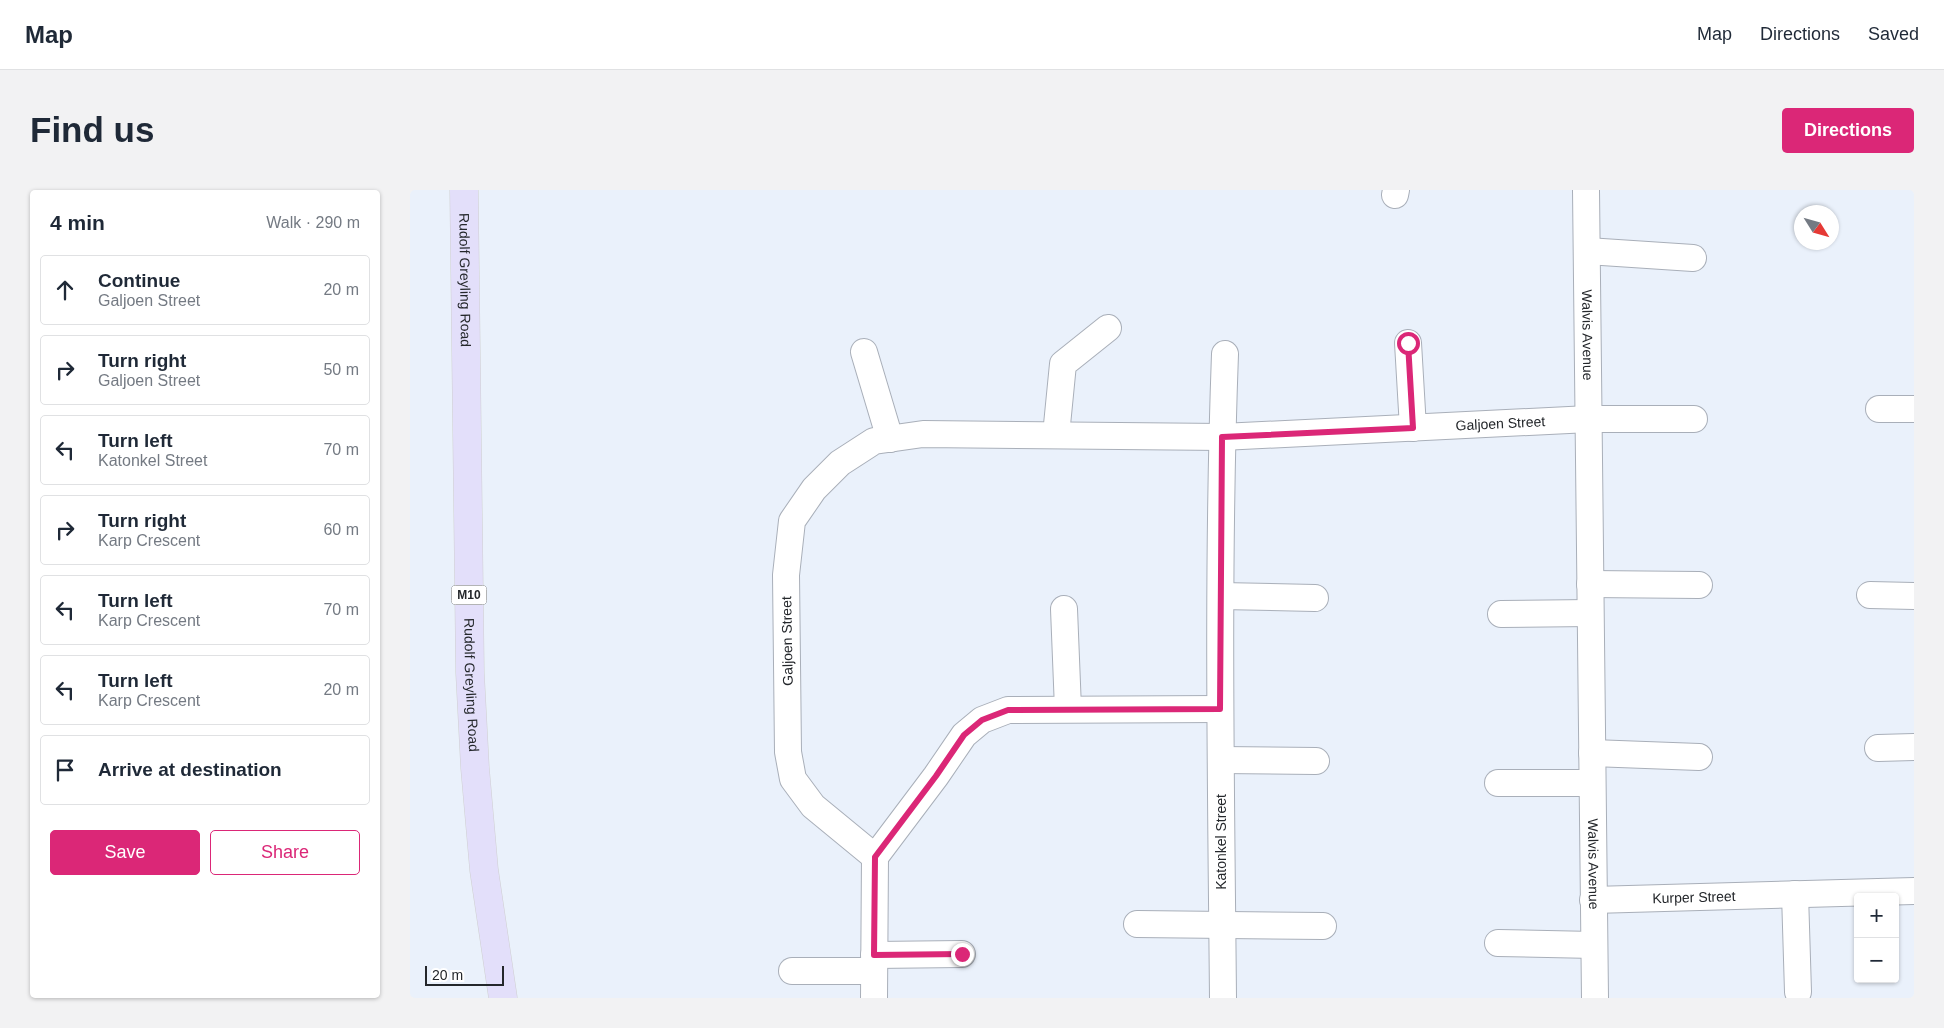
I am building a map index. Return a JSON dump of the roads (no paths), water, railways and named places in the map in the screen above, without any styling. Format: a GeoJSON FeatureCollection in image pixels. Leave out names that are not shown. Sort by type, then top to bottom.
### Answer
{"type":"FeatureCollection","features":[{"type":"Feature","properties":{"kind":"main road","name":"Rudolf Greyling Road"},"geometry":{"type":"LineString","coordinates":[[464,190],[470,673],[475,768],[484,870],[503,998]]}},
{"type":"Feature","properties":{"kind":"street","name":"Walvis Avenue"},"geometry":{"type":"LineString","coordinates":[[1586,190],[1594,998]]}},
{"type":"Feature","properties":{"kind":"street"},"geometry":{"type":"LineString","coordinates":[[1587,251],[1693,258]]}},
{"type":"Feature","properties":{"kind":"street"},"geometry":{"type":"LineString","coordinates":[[1056,435],[1063,364],[1108,328]]}},
{"type":"Feature","properties":{"kind":"street"},"geometry":{"type":"LineString","coordinates":[[1408,343],[1413,428]]}},
{"type":"Feature","properties":{"kind":"street"},"geometry":{"type":"LineString","coordinates":[[864,352],[890,439]]}},
{"type":"Feature","properties":{"kind":"street"},"geometry":{"type":"LineString","coordinates":[[1222,437],[1225,354]]}},
{"type":"Feature","properties":{"kind":"street"},"geometry":{"type":"LineString","coordinates":[[1879,409],[1914,409]]}},
{"type":"Feature","properties":{"kind":"street"},"geometry":{"type":"LineString","coordinates":[[1589,419],[1694,419]]}},
{"type":"Feature","properties":{"kind":"street","name":"Galjoen Street"},"geometry":{"type":"LineString","coordinates":[[875,857],[813,806],[793,779],[788,752],[786,574],[792,521],[814,489],[840,462],[874,441],[923,434],[1222,437],[1589,419]]}},
{"type":"Feature","properties":{"kind":"street","name":"Katonkel Street"},"geometry":{"type":"LineString","coordinates":[[1222,437],[1220,709],[1222,998]]}},
{"type":"Feature","properties":{"kind":"street"},"geometry":{"type":"LineString","coordinates":[[1590,584],[1698,585]]}},
{"type":"Feature","properties":{"kind":"street"},"geometry":{"type":"LineString","coordinates":[[1870,595],[1914,596]]}},
{"type":"Feature","properties":{"kind":"street"},"geometry":{"type":"LineString","coordinates":[[1221,596],[1315,598]]}},
{"type":"Feature","properties":{"kind":"street"},"geometry":{"type":"LineString","coordinates":[[1064,609],[1068,710]]}},
{"type":"Feature","properties":{"kind":"street"},"geometry":{"type":"LineString","coordinates":[[1501,614],[1590,612]]}},
{"type":"Feature","properties":{"kind":"street"},"geometry":{"type":"LineString","coordinates":[[874,998],[875,857],[936,776],[964,735],[982,720],[1008,710],[1220,709]]}},
{"type":"Feature","properties":{"kind":"street"},"geometry":{"type":"LineString","coordinates":[[1878,748],[1914,748]]}},
{"type":"Feature","properties":{"kind":"street"},"geometry":{"type":"LineString","coordinates":[[1592,753],[1699,757]]}},
{"type":"Feature","properties":{"kind":"street"},"geometry":{"type":"LineString","coordinates":[[1221,760],[1316,761]]}},
{"type":"Feature","properties":{"kind":"street"},"geometry":{"type":"LineString","coordinates":[[1498,783],[1592,782]]}},
{"type":"Feature","properties":{"kind":"street","name":"Kurper Street"},"geometry":{"type":"LineString","coordinates":[[1593,900],[1914,891]]}},
{"type":"Feature","properties":{"kind":"street"},"geometry":{"type":"LineString","coordinates":[[1795,894],[1798,992]]}},
{"type":"Feature","properties":{"kind":"street"},"geometry":{"type":"LineString","coordinates":[[1137,924],[1323,926]]}},
{"type":"Feature","properties":{"kind":"street"},"geometry":{"type":"LineString","coordinates":[[1498,943],[1594,945]]}},
{"type":"Feature","properties":{"kind":"street"},"geometry":{"type":"LineString","coordinates":[[792,971],[962,954]]}}]}
